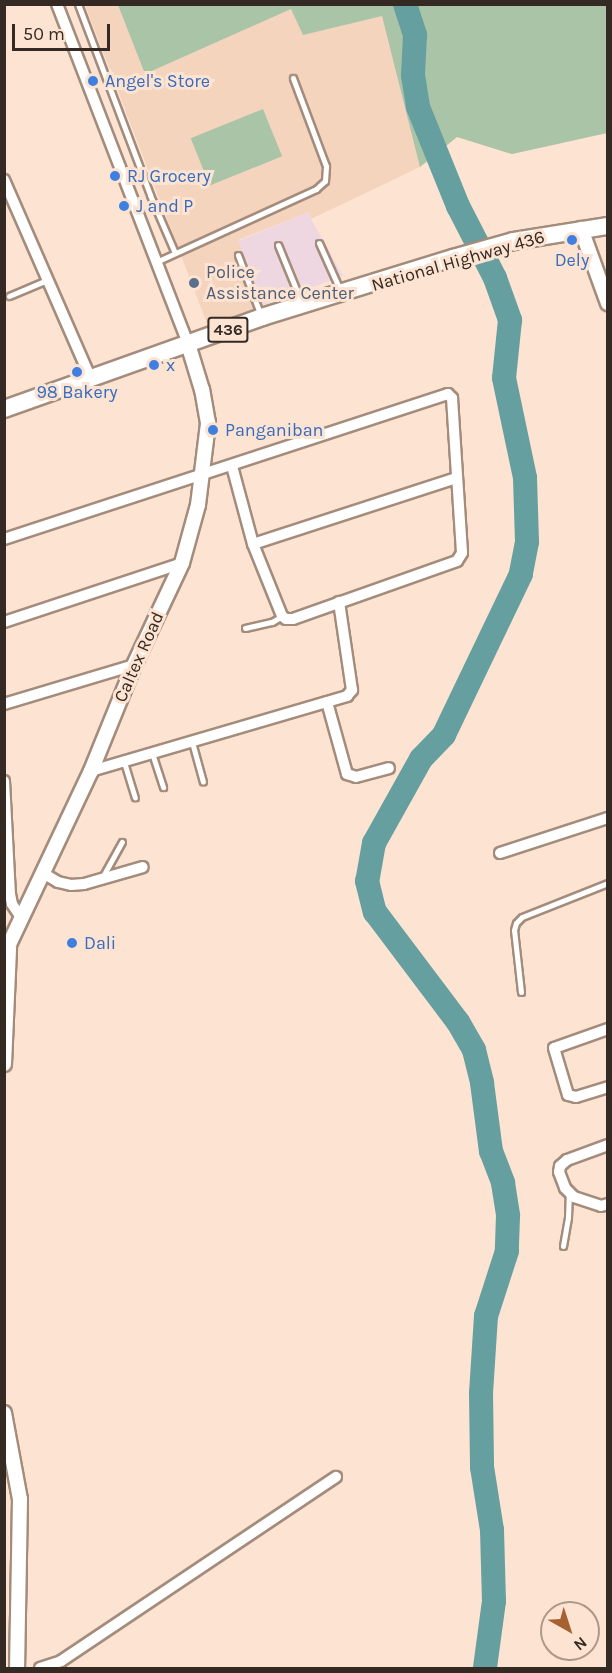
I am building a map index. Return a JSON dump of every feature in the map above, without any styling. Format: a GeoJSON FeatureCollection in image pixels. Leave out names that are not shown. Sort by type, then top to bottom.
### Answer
{"type":"FeatureCollection","features":[{"type":"Feature","properties":{"kind":"main road","name":"National Highway 436"},"geometry":{"type":"LineString","coordinates":[[4,409],[262,317],[453,258],[514,241],[608,226]]}},
{"type":"Feature","properties":{"kind":"street"},"geometry":{"type":"LineString","coordinates":[[57,4],[188,344]]}},
{"type":"Feature","properties":{"kind":"street"},"geometry":{"type":"LineString","coordinates":[[4,180],[90,377]]}},
{"type":"Feature","properties":{"kind":"street"},"geometry":{"type":"LineString","coordinates":[[581,229],[608,303]]}},
{"type":"Feature","properties":{"kind":"street","name":"Caltex Road"},"geometry":{"type":"LineString","coordinates":[[7,952],[91,771],[134,664],[182,563],[203,476],[208,423],[202,390],[188,344]]}},
{"type":"Feature","properties":{"kind":"street"},"geometry":{"type":"LineString","coordinates":[[4,539],[203,476],[232,466],[448,394],[452,398],[456,478],[464,547],[457,561],[293,619],[282,616],[253,544],[232,466]]}},
{"type":"Feature","properties":{"kind":"street"},"geometry":{"type":"LineString","coordinates":[[253,544],[456,478]]}},
{"type":"Feature","properties":{"kind":"street"},"geometry":{"type":"LineString","coordinates":[[4,622],[182,563]]}},
{"type":"Feature","properties":{"kind":"street"},"geometry":{"type":"LineString","coordinates":[[91,771],[347,696],[352,690],[339,602]]}},
{"type":"Feature","properties":{"kind":"street"},"geometry":{"type":"LineString","coordinates":[[4,704],[134,664]]}},
{"type":"Feature","properties":{"kind":"street"},"geometry":{"type":"LineString","coordinates":[[327,702],[348,774],[356,777],[389,768]]}},
{"type":"Feature","properties":{"kind":"street"},"geometry":{"type":"LineString","coordinates":[[4,781],[10,894],[12,904],[22,919]]}},
{"type":"Feature","properties":{"kind":"street"},"geometry":{"type":"LineString","coordinates":[[500,853],[608,818]]}},
{"type":"Feature","properties":{"kind":"street"},"geometry":{"type":"LineString","coordinates":[[44,873],[58,882],[71,885],[84,884],[143,867]]}},
{"type":"Feature","properties":{"kind":"street"},"geometry":{"type":"LineString","coordinates":[[4,1064],[7,952]]}},
{"type":"Feature","properties":{"kind":"street"},"geometry":{"type":"LineString","coordinates":[[608,1029],[554,1048],[568,1095],[576,1097],[608,1087]]}},
{"type":"Feature","properties":{"kind":"street"},"geometry":{"type":"LineString","coordinates":[[608,1145],[581,1153],[560,1166],[559,1172],[569,1193],[601,1206],[608,1204]]}},
{"type":"Feature","properties":{"kind":"street"},"geometry":{"type":"LineString","coordinates":[[4,1413],[20,1499],[17,1668]]}},
{"type":"Feature","properties":{"kind":"street"},"geometry":{"type":"LineString","coordinates":[[40,1668],[61,1661],[336,1477]]}},
{"type":"Feature","properties":{"kind":"lane"},"geometry":{"type":"LineString","coordinates":[[78,4],[150,195],[175,253]]}},
{"type":"Feature","properties":{"kind":"lane"},"geometry":{"type":"LineString","coordinates":[[156,261],[316,189],[325,181],[326,166],[293,78]]}},
{"type":"Feature","properties":{"kind":"lane"},"geometry":{"type":"LineString","coordinates":[[319,243],[342,294]]}},
{"type":"Feature","properties":{"kind":"lane"},"geometry":{"type":"LineString","coordinates":[[278,245],[303,306]]}},
{"type":"Feature","properties":{"kind":"lane"},"geometry":{"type":"LineString","coordinates":[[238,255],[262,317]]}},
{"type":"Feature","properties":{"kind":"lane"},"geometry":{"type":"LineString","coordinates":[[9,296],[49,279]]}},
{"type":"Feature","properties":{"kind":"lane"},"geometry":{"type":"LineString","coordinates":[[245,628],[272,622],[282,616]]}},
{"type":"Feature","properties":{"kind":"lane"},"geometry":{"type":"LineString","coordinates":[[192,742],[203,782]]}},
{"type":"Feature","properties":{"kind":"lane"},"geometry":{"type":"LineString","coordinates":[[152,753],[163,787]]}},
{"type":"Feature","properties":{"kind":"lane"},"geometry":{"type":"LineString","coordinates":[[124,762],[135,797]]}},
{"type":"Feature","properties":{"kind":"lane"},"geometry":{"type":"LineString","coordinates":[[102,877],[122,842]]}},
{"type":"Feature","properties":{"kind":"lane"},"geometry":{"type":"LineString","coordinates":[[521,992],[514,930],[516,923],[522,917],[608,883]]}},
{"type":"Feature","properties":{"kind":"lane"},"geometry":{"type":"LineString","coordinates":[[562,1245],[568,1218],[569,1193]]}},
{"type":"Feature","properties":{"kind":"shaded area"},"geometry":{"type":"Polygon","coordinates":[[[85,5],[607,5],[607,133],[512,154],[457,137],[420,167],[311,219],[309,212],[238,240],[263,305],[208,326],[85,5]]]}},
{"type":"Feature","properties":{"kind":"shaded area"},"geometry":{"type":"Polygon","coordinates":[[[309,212],[343,276],[263,305],[238,241],[309,212]]]}},
{"type":"Feature","properties":{"kind":"green space"},"geometry":{"type":"Polygon","coordinates":[[[118,5],[607,5],[607,133],[512,154],[457,137],[420,167],[382,16],[303,35],[291,9],[145,74],[118,5]]]}},
{"type":"Feature","properties":{"kind":"green space"},"geometry":{"type":"Polygon","coordinates":[[[263,109],[282,156],[210,186],[191,138],[263,109]]]}},
{"type":"Feature","properties":{"kind":"waterway"},"geometry":{"type":"LineString","coordinates":[[405,4],[415,35],[413,75],[418,107],[458,206],[495,278],[510,320],[504,378],[525,478],[527,542],[521,574],[444,735],[421,759],[374,843],[367,881],[375,912],[458,1022],[474,1050],[482,1083],[491,1151],[503,1183],[508,1216],[507,1251],[486,1316],[481,1393],[482,1467],[492,1530],[494,1601],[485,1668]]}},
{"type":"Feature","properties":{"kind":"place","name":"Angel's Store"},"geometry":{"type":"Point","coordinates":[93,81]}},
{"type":"Feature","properties":{"kind":"place","name":"RJ Grocery"},"geometry":{"type":"Point","coordinates":[115,176]}},
{"type":"Feature","properties":{"kind":"place","name":"J and P"},"geometry":{"type":"Point","coordinates":[124,206]}},
{"type":"Feature","properties":{"kind":"place","name":"Dely"},"geometry":{"type":"Point","coordinates":[572,240]}},
{"type":"Feature","properties":{"kind":"place","name":"Police Assistance Center"},"geometry":{"type":"Point","coordinates":[194,283]}},
{"type":"Feature","properties":{"kind":"place","name":"x"},"geometry":{"type":"Point","coordinates":[154,365]}},
{"type":"Feature","properties":{"kind":"place","name":"98 Bakery"},"geometry":{"type":"Point","coordinates":[77,372]}},
{"type":"Feature","properties":{"kind":"place","name":"Panganiban"},"geometry":{"type":"Point","coordinates":[213,430]}},
{"type":"Feature","properties":{"kind":"place","name":"Dali"},"geometry":{"type":"Point","coordinates":[72,943]}}]}
